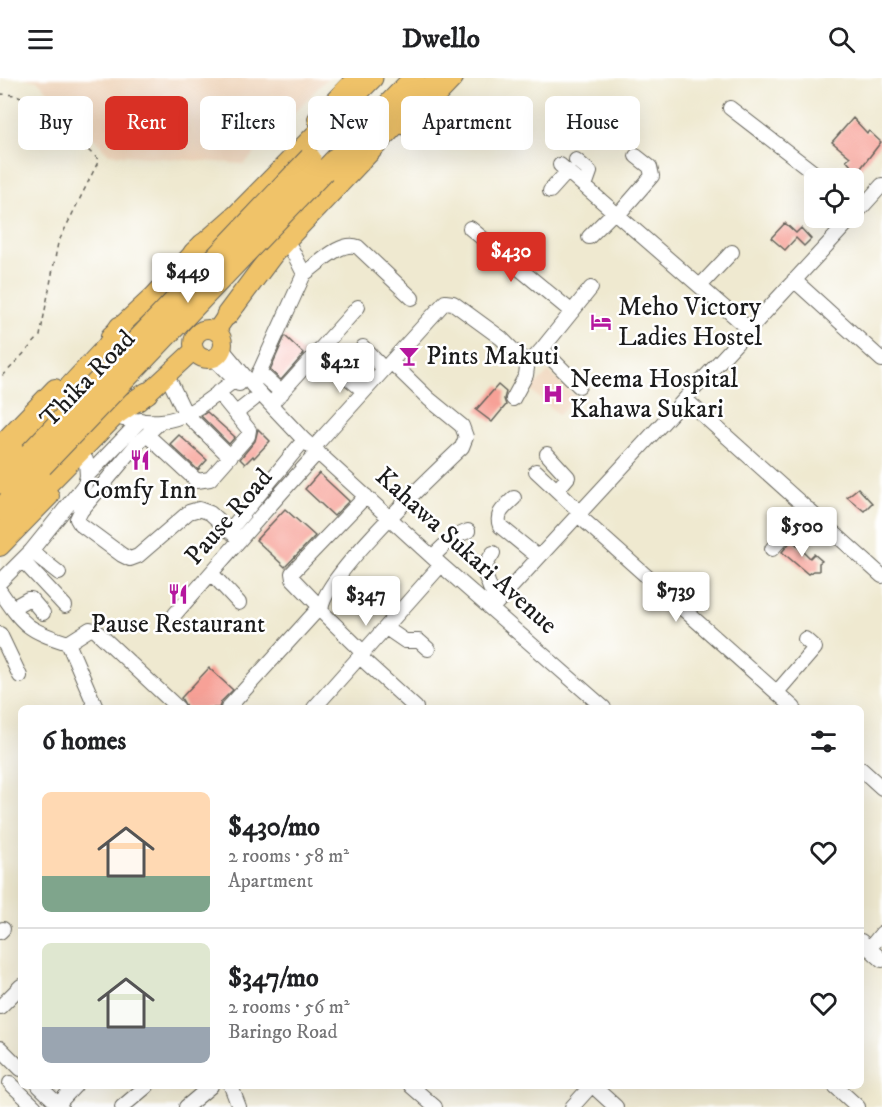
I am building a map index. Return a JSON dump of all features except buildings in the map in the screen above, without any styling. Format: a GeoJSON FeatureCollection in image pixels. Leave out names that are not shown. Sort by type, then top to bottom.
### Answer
{"type":"FeatureCollection","features":[{"type":"Feature","properties":{"kind":"highway"},"geometry":{"type":"LineString","coordinates":[[194,253],[236,216],[372,78]]}},
{"type":"Feature","properties":{"kind":"highway","name":"Thika Road"},"geometry":{"type":"LineString","coordinates":[[0,510],[36,460],[317,164],[390,78]]}},
{"type":"Feature","properties":{"kind":"highway","name":"Thika Road"},"geometry":{"type":"LineString","coordinates":[[317,164],[414,78]]}},
{"type":"Feature","properties":{"kind":"highway"},"geometry":{"type":"LineString","coordinates":[[208,333],[274,252],[439,78]]}},
{"type":"Feature","properties":{"kind":"highway"},"geometry":{"type":"LineString","coordinates":[[0,462],[107,347],[120,327]]}},
{"type":"Feature","properties":{"kind":"highway"},"geometry":{"type":"LineString","coordinates":[[0,532],[116,414],[147,393]]}},
{"type":"Feature","properties":{"kind":"highway","name":"Thika Road"},"geometry":{"type":"LineString","coordinates":[[0,483],[36,460]]}},
{"type":"Feature","properties":{"kind":"main road","name":"Thika Road"},"geometry":{"type":"LineString","coordinates":[[0,445],[92,352],[158,291],[238,202],[356,78]]}},
{"type":"Feature","properties":{"kind":"main road","name":"Thika Road"},"geometry":{"type":"LineString","coordinates":[[0,547],[86,468],[132,420],[147,393],[291,248],[454,78]]}},
{"type":"Feature","properties":{"kind":"main road"},"geometry":{"type":"LineString","coordinates":[[158,291],[208,333],[223,340],[218,354],[204,358],[208,333]]}},
{"type":"Feature","properties":{"kind":"street"},"geometry":{"type":"LineString","coordinates":[[730,108],[808,168]]}},
{"type":"Feature","properties":{"kind":"street"},"geometry":{"type":"LineString","coordinates":[[588,237],[616,213],[652,176],[650,167],[636,156]]}},
{"type":"Feature","properties":{"kind":"street"},"geometry":{"type":"LineString","coordinates":[[550,191],[568,166],[585,186],[749,329]]}},
{"type":"Feature","properties":{"kind":"street"},"geometry":{"type":"LineString","coordinates":[[864,203],[882,185]]}},
{"type":"Feature","properties":{"kind":"street"},"geometry":{"type":"LineString","coordinates":[[470,228],[572,312]]}},
{"type":"Feature","properties":{"kind":"street"},"geometry":{"type":"LineString","coordinates":[[495,604],[841,228]]}},
{"type":"Feature","properties":{"kind":"street"},"geometry":{"type":"LineString","coordinates":[[236,413],[253,393],[259,372],[304,274],[341,248],[352,245],[358,247],[412,298]]}},
{"type":"Feature","properties":{"kind":"street"},"geometry":{"type":"LineString","coordinates":[[291,248],[304,274]]}},
{"type":"Feature","properties":{"kind":"street"},"geometry":{"type":"LineString","coordinates":[[700,286],[732,252]]}},
{"type":"Feature","properties":{"kind":"street"},"geometry":{"type":"LineString","coordinates":[[794,280],[882,360]]}},
{"type":"Feature","properties":{"kind":"street"},"geometry":{"type":"LineString","coordinates":[[513,399],[526,375],[528,360],[534,358],[542,349],[591,288]]}},
{"type":"Feature","properties":{"kind":"street","name":"Pause Road"},"geometry":{"type":"LineString","coordinates":[[175,614],[212,574],[235,536],[308,443],[364,391],[445,302],[453,303],[501,338],[520,358],[528,360]]}},
{"type":"Feature","properties":{"kind":"street"},"geometry":{"type":"LineString","coordinates":[[271,404],[358,308]]}},
{"type":"Feature","properties":{"kind":"street"},"geometry":{"type":"LineString","coordinates":[[231,705],[320,607],[339,575],[389,517],[462,447],[466,437],[462,426],[363,347]]}},
{"type":"Feature","properties":{"kind":"street"},"geometry":{"type":"LineString","coordinates":[[542,349],[579,386]]}},
{"type":"Feature","properties":{"kind":"street"},"geometry":{"type":"LineString","coordinates":[[318,352],[364,391]]}},
{"type":"Feature","properties":{"kind":"street","name":"Kahawa Sukari Avenue"},"geometry":{"type":"LineString","coordinates":[[218,354],[235,380],[271,404],[308,443],[437,561],[495,604],[601,705]]}},
{"type":"Feature","properties":{"kind":"street","name":"Kahawa Sukari Avenue"},"geometry":{"type":"LineString","coordinates":[[218,354],[291,431],[308,443]]}},
{"type":"Feature","properties":{"kind":"street"},"geometry":{"type":"LineString","coordinates":[[259,372],[282,393]]}},
{"type":"Feature","properties":{"kind":"street"},"geometry":{"type":"LineString","coordinates":[[167,375],[184,414],[230,457]]}},
{"type":"Feature","properties":{"kind":"street"},"geometry":{"type":"LineString","coordinates":[[132,420],[161,421],[176,418],[235,380]]}},
{"type":"Feature","properties":{"kind":"street"},"geometry":{"type":"LineString","coordinates":[[147,435],[197,481],[210,479],[248,436],[249,430],[218,392]]}},
{"type":"Feature","properties":{"kind":"street"},"geometry":{"type":"LineString","coordinates":[[685,399],[882,576]]}},
{"type":"Feature","properties":{"kind":"street"},"geometry":{"type":"LineString","coordinates":[[161,421],[81,511],[77,519],[80,524],[130,559],[138,556],[189,512],[199,509],[210,513],[235,536]]}},
{"type":"Feature","properties":{"kind":"street"},"geometry":{"type":"LineString","coordinates":[[547,454],[568,477],[557,490]]}},
{"type":"Feature","properties":{"kind":"street"},"geometry":{"type":"LineString","coordinates":[[0,582],[26,556],[85,484],[86,468]]}},
{"type":"Feature","properties":{"kind":"street"},"geometry":{"type":"LineString","coordinates":[[536,471],[579,513],[777,692],[788,705]]}},
{"type":"Feature","properties":{"kind":"street"},"geometry":{"type":"LineString","coordinates":[[366,496],[292,573],[293,579],[362,655],[413,705]]}},
{"type":"Feature","properties":{"kind":"street"},"geometry":{"type":"LineString","coordinates":[[514,498],[498,514],[500,526],[538,557]]}},
{"type":"Feature","properties":{"kind":"street"},"geometry":{"type":"LineString","coordinates":[[772,549],[808,509]]}},
{"type":"Feature","properties":{"kind":"street"},"geometry":{"type":"LineString","coordinates":[[317,705],[386,628],[452,538],[468,531]]}},
{"type":"Feature","properties":{"kind":"street"},"geometry":{"type":"LineString","coordinates":[[493,554],[483,569],[495,604]]}},
{"type":"Feature","properties":{"kind":"street"},"geometry":{"type":"LineString","coordinates":[[26,556],[59,573]]}},
{"type":"Feature","properties":{"kind":"street"},"geometry":{"type":"LineString","coordinates":[[26,556],[65,606]]}},
{"type":"Feature","properties":{"kind":"street"},"geometry":{"type":"LineString","coordinates":[[212,574],[239,603]]}},
{"type":"Feature","properties":{"kind":"street"},"geometry":{"type":"LineString","coordinates":[[0,591],[29,629],[68,643],[95,705]]}},
{"type":"Feature","properties":{"kind":"street"},"geometry":{"type":"LineString","coordinates":[[0,626],[28,598],[43,613]]}},
{"type":"Feature","properties":{"kind":"street"},"geometry":{"type":"LineString","coordinates":[[386,628],[405,641],[420,641],[428,649]]}},
{"type":"Feature","properties":{"kind":"street"},"geometry":{"type":"LineString","coordinates":[[68,643],[90,629],[99,632],[175,705]]}},
{"type":"Feature","properties":{"kind":"street"},"geometry":{"type":"LineString","coordinates":[[0,634],[20,676]]}},
{"type":"Feature","properties":{"kind":"street"},"geometry":{"type":"LineString","coordinates":[[777,692],[815,648],[805,639]]}},
{"type":"Feature","properties":{"kind":"street"},"geometry":{"type":"LineString","coordinates":[[864,772],[882,788]]}},
{"type":"Feature","properties":{"kind":"street"},"geometry":{"type":"LineString","coordinates":[[882,933],[865,945],[882,960]]}},
{"type":"Feature","properties":{"kind":"street"},"geometry":{"type":"LineString","coordinates":[[0,1007],[18,989]]}},
{"type":"Feature","properties":{"kind":"street"},"geometry":{"type":"LineString","coordinates":[[0,1048],[18,1063]]}},
{"type":"Feature","properties":{"kind":"street"},"geometry":{"type":"LineString","coordinates":[[10,1083],[35,1107]]}},
{"type":"Feature","properties":{"kind":"street"},"geometry":{"type":"LineString","coordinates":[[42,1089],[60,1106],[73,1089]]}},
{"type":"Feature","properties":{"kind":"street"},"geometry":{"type":"LineString","coordinates":[[122,1107],[143,1089]]}},
{"type":"Feature","properties":{"kind":"street"},"geometry":{"type":"LineString","coordinates":[[186,1107],[207,1089]]}},
{"type":"Feature","properties":{"kind":"street"},"geometry":{"type":"LineString","coordinates":[[232,1089],[239,1107]]}},
{"type":"Feature","properties":{"kind":"street"},"geometry":{"type":"LineString","coordinates":[[414,1089],[435,1107]]}},
{"type":"Feature","properties":{"kind":"street"},"geometry":{"type":"LineString","coordinates":[[572,1107],[589,1089]]}},
{"type":"Feature","properties":{"kind":"street"},"geometry":{"type":"LineString","coordinates":[[595,1089],[616,1107]]}},
{"type":"Feature","properties":{"kind":"street"},"geometry":{"type":"LineString","coordinates":[[838,1089],[858,1107]]}},
{"type":"Feature","properties":{"kind":"path"},"geometry":{"type":"LineString","coordinates":[[0,94],[16,95],[36,103],[99,160],[58,243],[40,336],[0,379]]}},
{"type":"Feature","properties":{"kind":"shaded area"},"geometry":{"type":"Polygon","coordinates":[[[23,78],[328,78],[296,111],[296,96],[200,96],[200,150],[258,150],[244,164],[109,154],[105,150],[188,150],[188,96],[105,96],[105,150],[93,138],[93,96],[53,96],[38,81],[23,78]]]}},
{"type":"Feature","properties":{"kind":"shaded area","name":"Neema Hospital Kahawa Sukari"},"geometry":{"type":"Polygon","coordinates":[[[549,372],[576,397],[559,415],[530,390],[549,372]]]}},
{"type":"Feature","properties":{"kind":"place","name":"Meho Victory Ladies Hostel"},"geometry":{"type":"Point","coordinates":[601,322]}},
{"type":"Feature","properties":{"kind":"place","name":"Pints Makuti"},"geometry":{"type":"Point","coordinates":[409,356]}},
{"type":"Feature","properties":{"kind":"place","name":"Neema Hospital Kahawa Sukari"},"geometry":{"type":"Point","coordinates":[553,394]}},
{"type":"Feature","properties":{"kind":"place","name":"Comfy Inn"},"geometry":{"type":"Point","coordinates":[140,460]}},
{"type":"Feature","properties":{"kind":"place","name":"Pause Restaurant"},"geometry":{"type":"Point","coordinates":[178,594]}}]}
